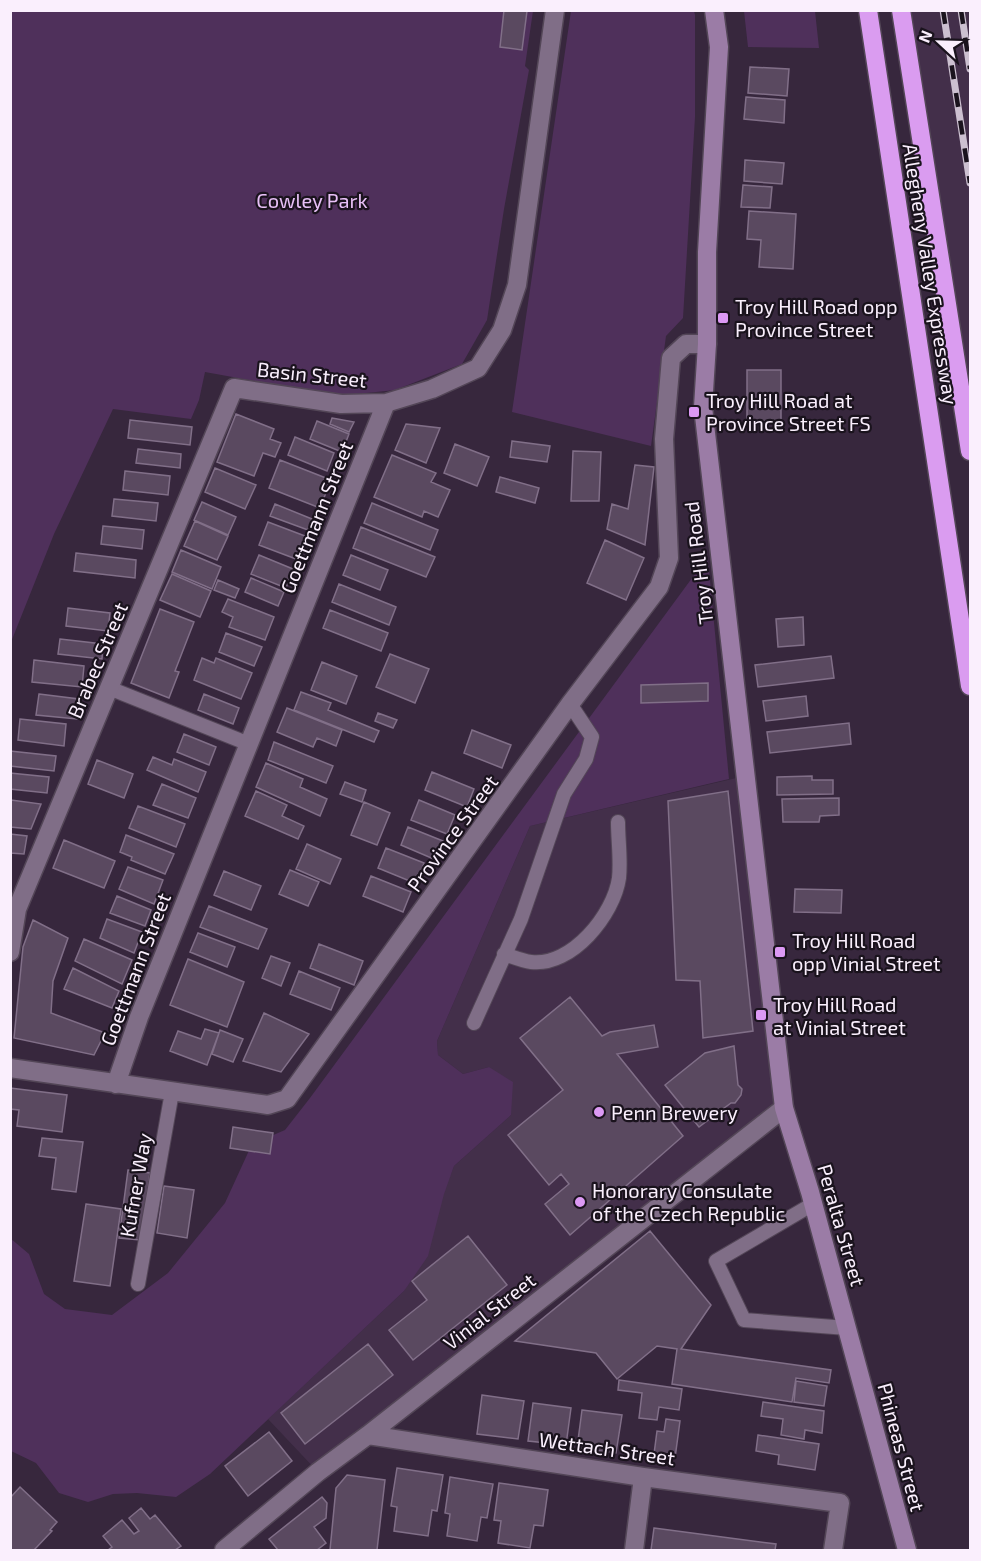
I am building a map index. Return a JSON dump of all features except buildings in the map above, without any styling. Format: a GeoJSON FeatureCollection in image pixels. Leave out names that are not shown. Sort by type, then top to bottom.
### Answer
{"type":"FeatureCollection","features":[{"type":"Feature","properties":{"kind":"highway","name":"Allegheny Valley Expressway"},"geometry":{"type":"LineString","coordinates":[[868,10],[970,686]]}},
{"type":"Feature","properties":{"kind":"highway","name":"Allegheny Valley Expressway"},"geometry":{"type":"LineString","coordinates":[[901,10],[970,451]]}},
{"type":"Feature","properties":{"kind":"street"},"geometry":{"type":"LineString","coordinates":[[386,403],[432,389],[478,368],[502,330],[517,285],[555,10]]}},
{"type":"Feature","properties":{"kind":"street","name":"Troy Hill Road"},"geometry":{"type":"LineString","coordinates":[[714,10],[719,47],[707,252],[707,344],[703,407],[784,1108]]}},
{"type":"Feature","properties":{"kind":"street","name":"Province Street"},"geometry":{"type":"LineString","coordinates":[[10,1068],[268,1105],[287,1099],[570,705],[659,587],[669,558],[664,439],[671,358],[686,344],[707,344]]}},
{"type":"Feature","properties":{"kind":"street","name":"Basin Street"},"geometry":{"type":"LineString","coordinates":[[234,388],[341,404],[386,403]]}},
{"type":"Feature","properties":{"kind":"street","name":"Brabec Street"},"geometry":{"type":"LineString","coordinates":[[10,952],[17,909],[234,388]]}},
{"type":"Feature","properties":{"kind":"street","name":"Goettmann Street"},"geometry":{"type":"LineString","coordinates":[[116,1084],[139,1017],[386,403]]}},
{"type":"Feature","properties":{"kind":"street","name":"Peralta Street"},"geometry":{"type":"LineString","coordinates":[[784,1108],[854,1355]]}},
{"type":"Feature","properties":{"kind":"street","name":"Vinial Street"},"geometry":{"type":"LineString","coordinates":[[224,1551],[318,1472],[784,1108]]}},
{"type":"Feature","properties":{"kind":"street","name":"Phineas Street"},"geometry":{"type":"LineString","coordinates":[[854,1355],[907,1551]]}},
{"type":"Feature","properties":{"kind":"street","name":"Wettach Street"},"geometry":{"type":"LineString","coordinates":[[368,1435],[643,1477],[840,1503],[833,1551]]}},
{"type":"Feature","properties":{"kind":"street"},"geometry":{"type":"LineString","coordinates":[[634,1551],[643,1477]]}},
{"type":"Feature","properties":{"kind":"lane"},"geometry":{"type":"LineString","coordinates":[[109,688],[249,744]]}},
{"type":"Feature","properties":{"kind":"lane"},"geometry":{"type":"LineString","coordinates":[[474,1023],[520,919],[564,794],[586,759],[592,736],[570,705]]}},
{"type":"Feature","properties":{"kind":"lane"},"geometry":{"type":"LineString","coordinates":[[504,954],[532,962],[552,959],[572,951],[588,937],[611,901],[619,878],[618,822]]}},
{"type":"Feature","properties":{"kind":"lane","name":"Kufner Way"},"geometry":{"type":"LineString","coordinates":[[138,1284],[172,1092]]}},
{"type":"Feature","properties":{"kind":"lane"},"geometry":{"type":"LineString","coordinates":[[813,1204],[716,1261],[744,1320],[847,1328]]}},
{"type":"Feature","properties":{"kind":"shaded area"},"geometry":{"type":"Polygon","coordinates":[[[901,11],[970,11],[970,451],[901,11]]]}},
{"type":"Feature","properties":{"kind":"shaded area"},"geometry":{"type":"Polygon","coordinates":[[[745,776],[784,1108],[318,1472],[268,1419],[404,1291],[454,1166],[511,1115],[489,1067],[463,1074],[438,1055],[437,1041],[530,826],[745,776]]]}},
{"type":"Feature","properties":{"kind":"green space","name":"Cowley Park"},"geometry":{"type":"Polygon","coordinates":[[[11,11],[533,11],[525,66],[529,70],[487,320],[462,364],[395,390],[338,396],[205,372],[199,400],[191,419],[113,409],[54,534],[11,642],[11,11]]]}},
{"type":"Feature","properties":{"kind":"green space"},"geometry":{"type":"Polygon","coordinates":[[[571,11],[694,11],[695,15],[695,117],[683,318],[666,336],[651,446],[512,412],[571,11]]]}},
{"type":"Feature","properties":{"kind":"green space"},"geometry":{"type":"Polygon","coordinates":[[[744,11],[815,11],[819,48],[748,47],[744,11]]]}},
{"type":"Feature","properties":{"kind":"green space"},"geometry":{"type":"Polygon","coordinates":[[[696,557],[708,560],[729,779],[530,826],[437,1041],[438,1055],[463,1074],[489,1067],[513,1082],[511,1115],[454,1166],[444,1194],[428,1256],[404,1291],[210,1474],[176,1497],[137,1493],[113,1494],[88,1502],[59,1493],[36,1463],[11,1451],[10,1238],[29,1254],[44,1294],[65,1309],[112,1315],[168,1273],[225,1203],[252,1144],[285,1130],[310,1098],[695,574],[696,557]]]}},
{"type":"Feature","properties":{"kind":"railway"},"geometry":{"type":"LineString","coordinates":[[943,10],[970,183]]}},
{"type":"Feature","properties":{"kind":"railway"},"geometry":{"type":"LineString","coordinates":[[961,10],[970,69]]}},
{"type":"Feature","properties":{"kind":"place","name":"Troy Hill Road opp Province Street"},"geometry":{"type":"Point","coordinates":[723,318]}},
{"type":"Feature","properties":{"kind":"place","name":"Troy Hill Road at Province Street FS"},"geometry":{"type":"Point","coordinates":[694,412]}},
{"type":"Feature","properties":{"kind":"place","name":"Troy Hill Road opp Vinial Street"},"geometry":{"type":"Point","coordinates":[780,952]}},
{"type":"Feature","properties":{"kind":"place","name":"Troy Hill Road at Vinial Street"},"geometry":{"type":"Point","coordinates":[761,1015]}},
{"type":"Feature","properties":{"kind":"place","name":"Penn Brewery"},"geometry":{"type":"Point","coordinates":[599,1112]}},
{"type":"Feature","properties":{"kind":"place","name":"Honorary Consulate of the Czech Republic"},"geometry":{"type":"Point","coordinates":[580,1202]}}]}
